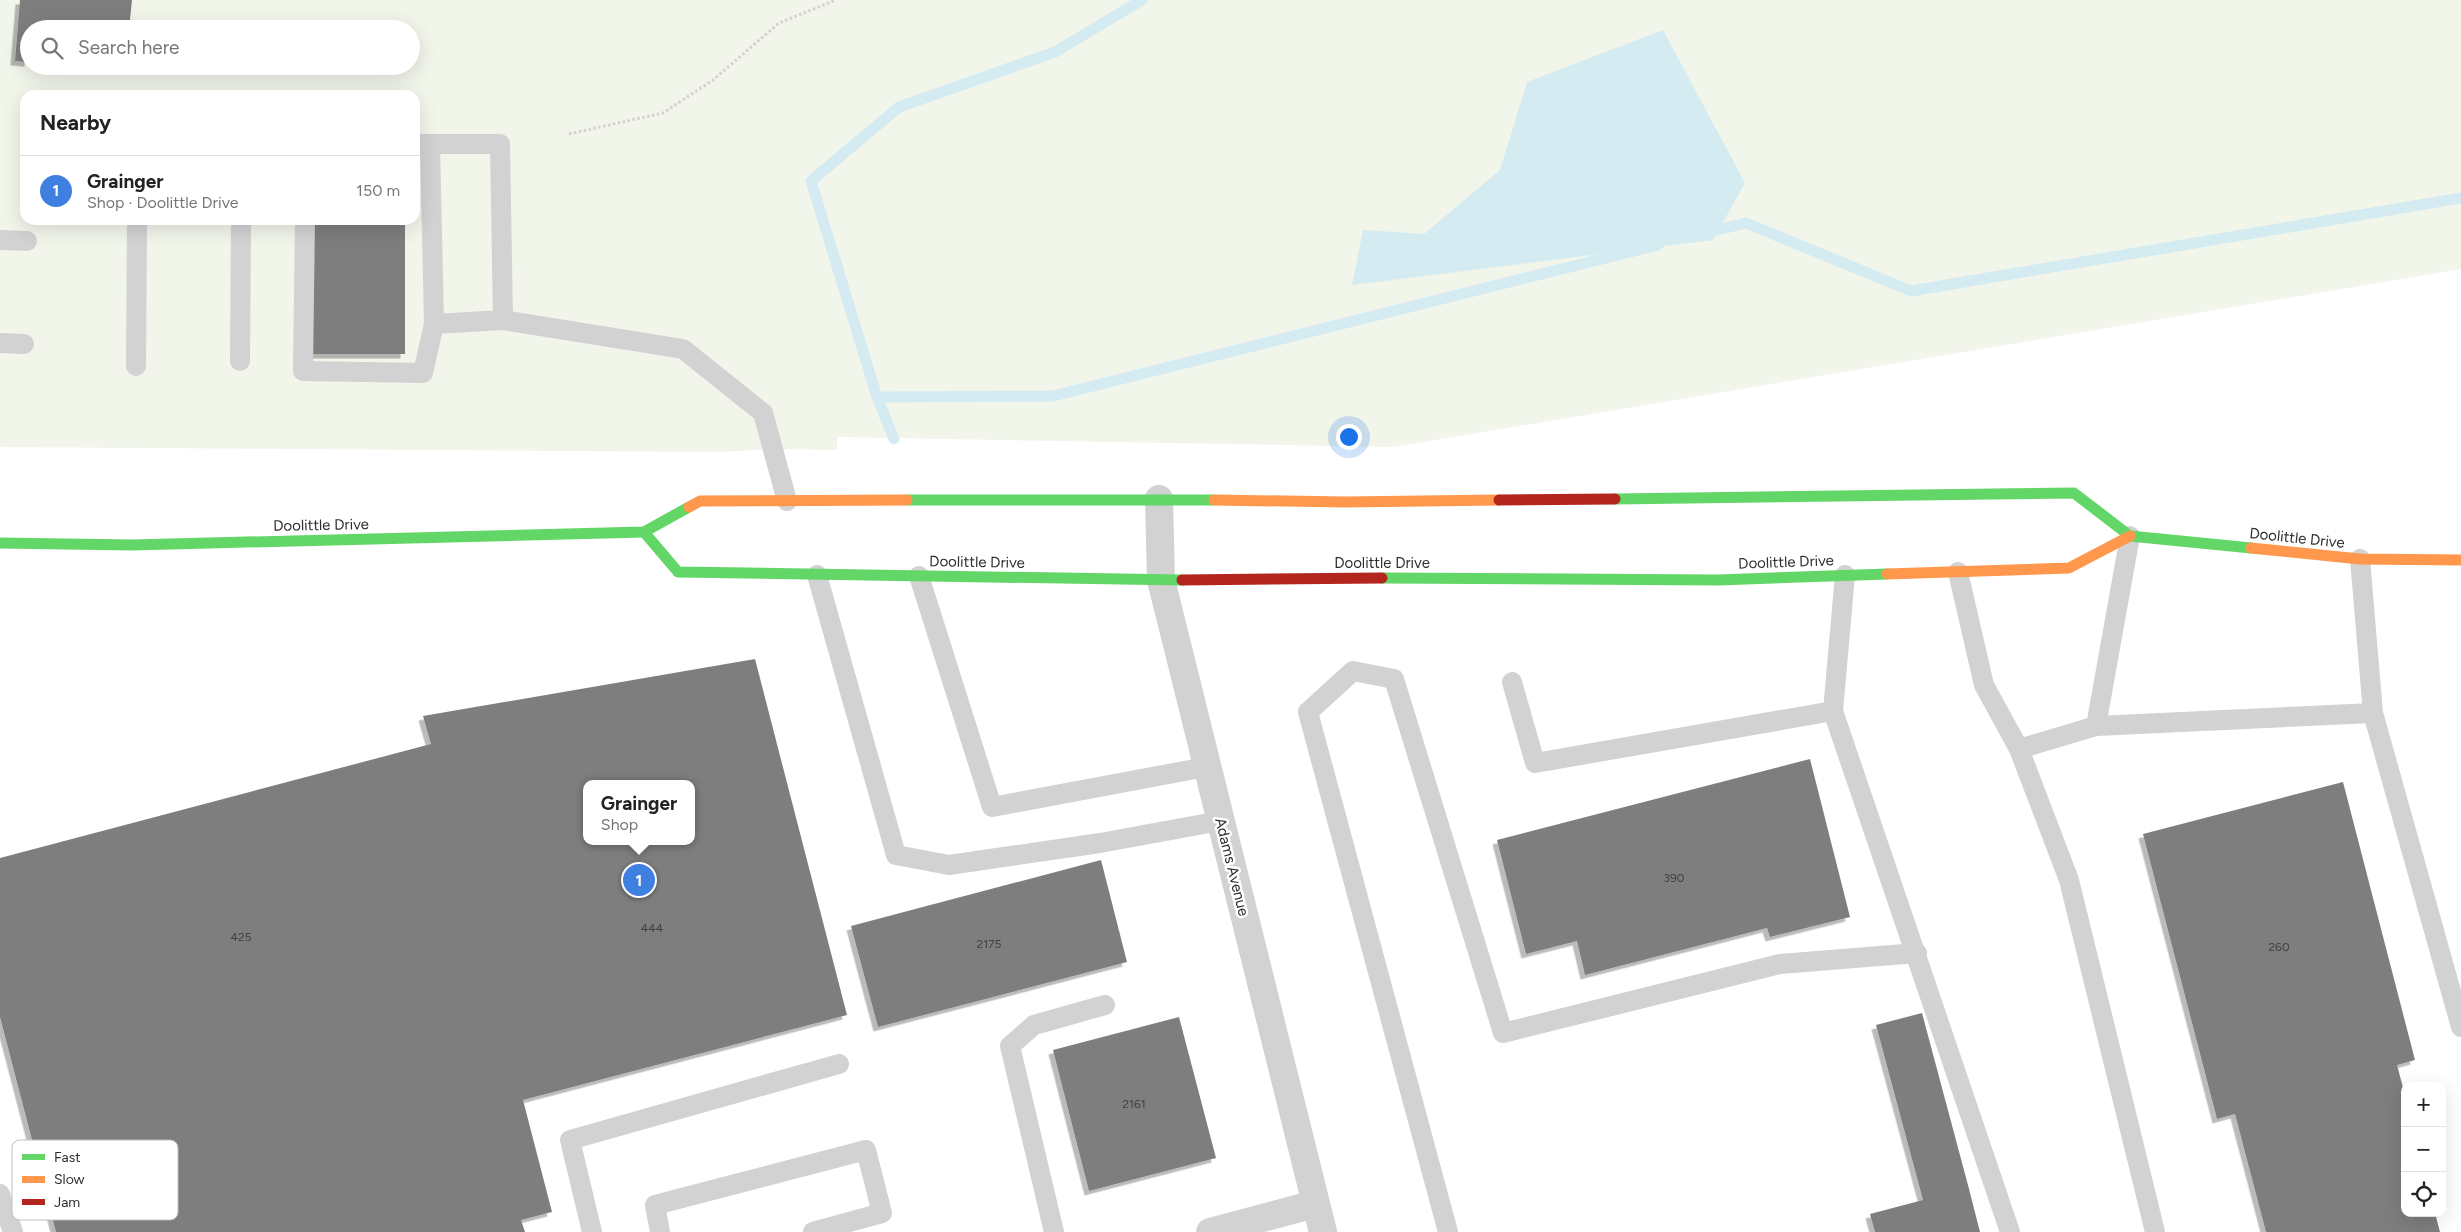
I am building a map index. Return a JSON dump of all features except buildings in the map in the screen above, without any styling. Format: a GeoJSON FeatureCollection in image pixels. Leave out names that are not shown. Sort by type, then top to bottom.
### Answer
{"type":"FeatureCollection","features":[{"type":"Feature","properties":{"kind":"main road","name":"Doolittle Drive"},"geometry":{"type":"LineString","coordinates":[[0,543],[132,545],[644,532],[700,501],[1159,500],[1345,502],[2074,494],[2130,536],[2360,559],[2461,560]]}},
{"type":"Feature","properties":{"kind":"main road","name":"Doolittle Drive"},"geometry":{"type":"LineString","coordinates":[[644,532],[678,572],[1161,580],[1313,578],[1718,580],[2069,568],[2130,536]]}},
{"type":"Feature","properties":{"kind":"street","name":"Adams Avenue"},"geometry":{"type":"LineString","coordinates":[[1159,500],[1161,580],[1323,1232]]}},
{"type":"Feature","properties":{"kind":"street"},"geometry":{"type":"LineString","coordinates":[[1210,1232],[1315,1204]]}},
{"type":"Feature","properties":{"kind":"lane"},"geometry":{"type":"LineString","coordinates":[[305,225],[303,371],[423,373],[434,324],[423,144],[500,144],[503,320]]}},
{"type":"Feature","properties":{"kind":"lane"},"geometry":{"type":"LineString","coordinates":[[136,366],[137,225]]}},
{"type":"Feature","properties":{"kind":"lane"},"geometry":{"type":"LineString","coordinates":[[240,361],[241,225]]}},
{"type":"Feature","properties":{"kind":"lane"},"geometry":{"type":"LineString","coordinates":[[0,240],[27,241]]}},
{"type":"Feature","properties":{"kind":"lane"},"geometry":{"type":"LineString","coordinates":[[434,324],[503,320],[683,349],[763,413],[787,501]]}},
{"type":"Feature","properties":{"kind":"lane"},"geometry":{"type":"LineString","coordinates":[[0,343],[24,344]]}},
{"type":"Feature","properties":{"kind":"lane"},"geometry":{"type":"LineString","coordinates":[[2096,726],[2130,536]]}},
{"type":"Feature","properties":{"kind":"lane"},"geometry":{"type":"LineString","coordinates":[[2360,559],[2374,713],[2461,1027]]}},
{"type":"Feature","properties":{"kind":"lane"},"geometry":{"type":"LineString","coordinates":[[1958,572],[1984,685],[2019,749],[2069,880],[2155,1232]]}},
{"type":"Feature","properties":{"kind":"lane"},"geometry":{"type":"LineString","coordinates":[[817,575],[896,855],[949,865],[1100,843],[1220,821]]}},
{"type":"Feature","properties":{"kind":"lane"},"geometry":{"type":"LineString","coordinates":[[1845,575],[1833,711],[1917,953],[2010,1232]]}},
{"type":"Feature","properties":{"kind":"lane"},"geometry":{"type":"LineString","coordinates":[[920,576],[992,807],[1206,767]]}},
{"type":"Feature","properties":{"kind":"lane"},"geometry":{"type":"LineString","coordinates":[[1448,1232],[1308,712],[1353,671],[1394,679],[1503,1033],[1780,964],[1917,953]]}},
{"type":"Feature","properties":{"kind":"lane"},"geometry":{"type":"LineString","coordinates":[[1512,682],[1535,763],[1833,711]]}},
{"type":"Feature","properties":{"kind":"lane"},"geometry":{"type":"LineString","coordinates":[[2019,749],[2096,726],[2374,713]]}},
{"type":"Feature","properties":{"kind":"lane"},"geometry":{"type":"LineString","coordinates":[[1054,1232],[1010,1046],[1034,1025],[1105,1005]]}},
{"type":"Feature","properties":{"kind":"lane"},"geometry":{"type":"LineString","coordinates":[[592,1232],[570,1140],[839,1064]]}},
{"type":"Feature","properties":{"kind":"lane"},"geometry":{"type":"LineString","coordinates":[[660,1232],[655,1205],[866,1150],[882,1213],[813,1232]]}},
{"type":"Feature","properties":{"kind":"lane"},"geometry":{"type":"LineString","coordinates":[[0,1194],[13,1232]]}},
{"type":"Feature","properties":{"kind":"path"},"geometry":{"type":"LineString","coordinates":[[569,134],[663,113],[713,80],[779,23],[836,0]]}},
{"type":"Feature","properties":{"kind":"shaded area"},"geometry":{"type":"Polygon","coordinates":[[[0,0],[2461,0],[2461,269],[1393,447],[837,437],[837,450],[772,449],[718,452],[0,447],[0,0]]]}},
{"type":"Feature","properties":{"kind":"water"},"geometry":{"type":"Polygon","coordinates":[[[1663,30],[1745,183],[1713,240],[1352,285],[1363,230],[1424,234],[1500,170],[1527,82],[1663,30]]]}},
{"type":"Feature","properties":{"kind":"waterway"},"geometry":{"type":"LineString","coordinates":[[1142,0],[1055,52],[899,107],[811,181],[877,397],[1053,396],[1658,245]]}},
{"type":"Feature","properties":{"kind":"waterway"},"geometry":{"type":"LineString","coordinates":[[1705,233],[1746,223],[1911,291],[2461,198]]}},
{"type":"Feature","properties":{"kind":"waterway"},"geometry":{"type":"LineString","coordinates":[[877,397],[894,439]]}},
{"type":"Feature","properties":{"kind":"traffic: fast"},"geometry":{"type":"LineString","coordinates":[[1615,499],[2074,493],[2130,536],[2251,548]]}},
{"type":"Feature","properties":{"kind":"traffic: fast"},"geometry":{"type":"LineString","coordinates":[[907,500],[1214,500]]}},
{"type":"Feature","properties":{"kind":"traffic: fast"},"geometry":{"type":"LineString","coordinates":[[0,543],[132,545],[644,532],[689,507]]}},
{"type":"Feature","properties":{"kind":"traffic: fast"},"geometry":{"type":"LineString","coordinates":[[644,532],[678,572],[1182,580]]}},
{"type":"Feature","properties":{"kind":"traffic: fast"},"geometry":{"type":"LineString","coordinates":[[1382,578],[1718,580],[1887,574]]}},
{"type":"Feature","properties":{"kind":"traffic: slow"},"geometry":{"type":"LineString","coordinates":[[689,507],[700,501],[907,500]]}},
{"type":"Feature","properties":{"kind":"traffic: slow"},"geometry":{"type":"LineString","coordinates":[[1214,500],[1345,502],[1499,500]]}},
{"type":"Feature","properties":{"kind":"traffic: slow"},"geometry":{"type":"LineString","coordinates":[[1887,574],[2069,568],[2130,536]]}},
{"type":"Feature","properties":{"kind":"traffic: slow"},"geometry":{"type":"LineString","coordinates":[[2251,548],[2360,559],[2461,560]]}},
{"type":"Feature","properties":{"kind":"traffic: jam"},"geometry":{"type":"LineString","coordinates":[[1499,500],[1615,499]]}},
{"type":"Feature","properties":{"kind":"traffic: jam"},"geometry":{"type":"LineString","coordinates":[[1182,580],[1382,578]]}},
{"type":"Feature","properties":{"kind":"place","name":"Grainger"},"geometry":{"type":"Point","coordinates":[639,880]}}]}
